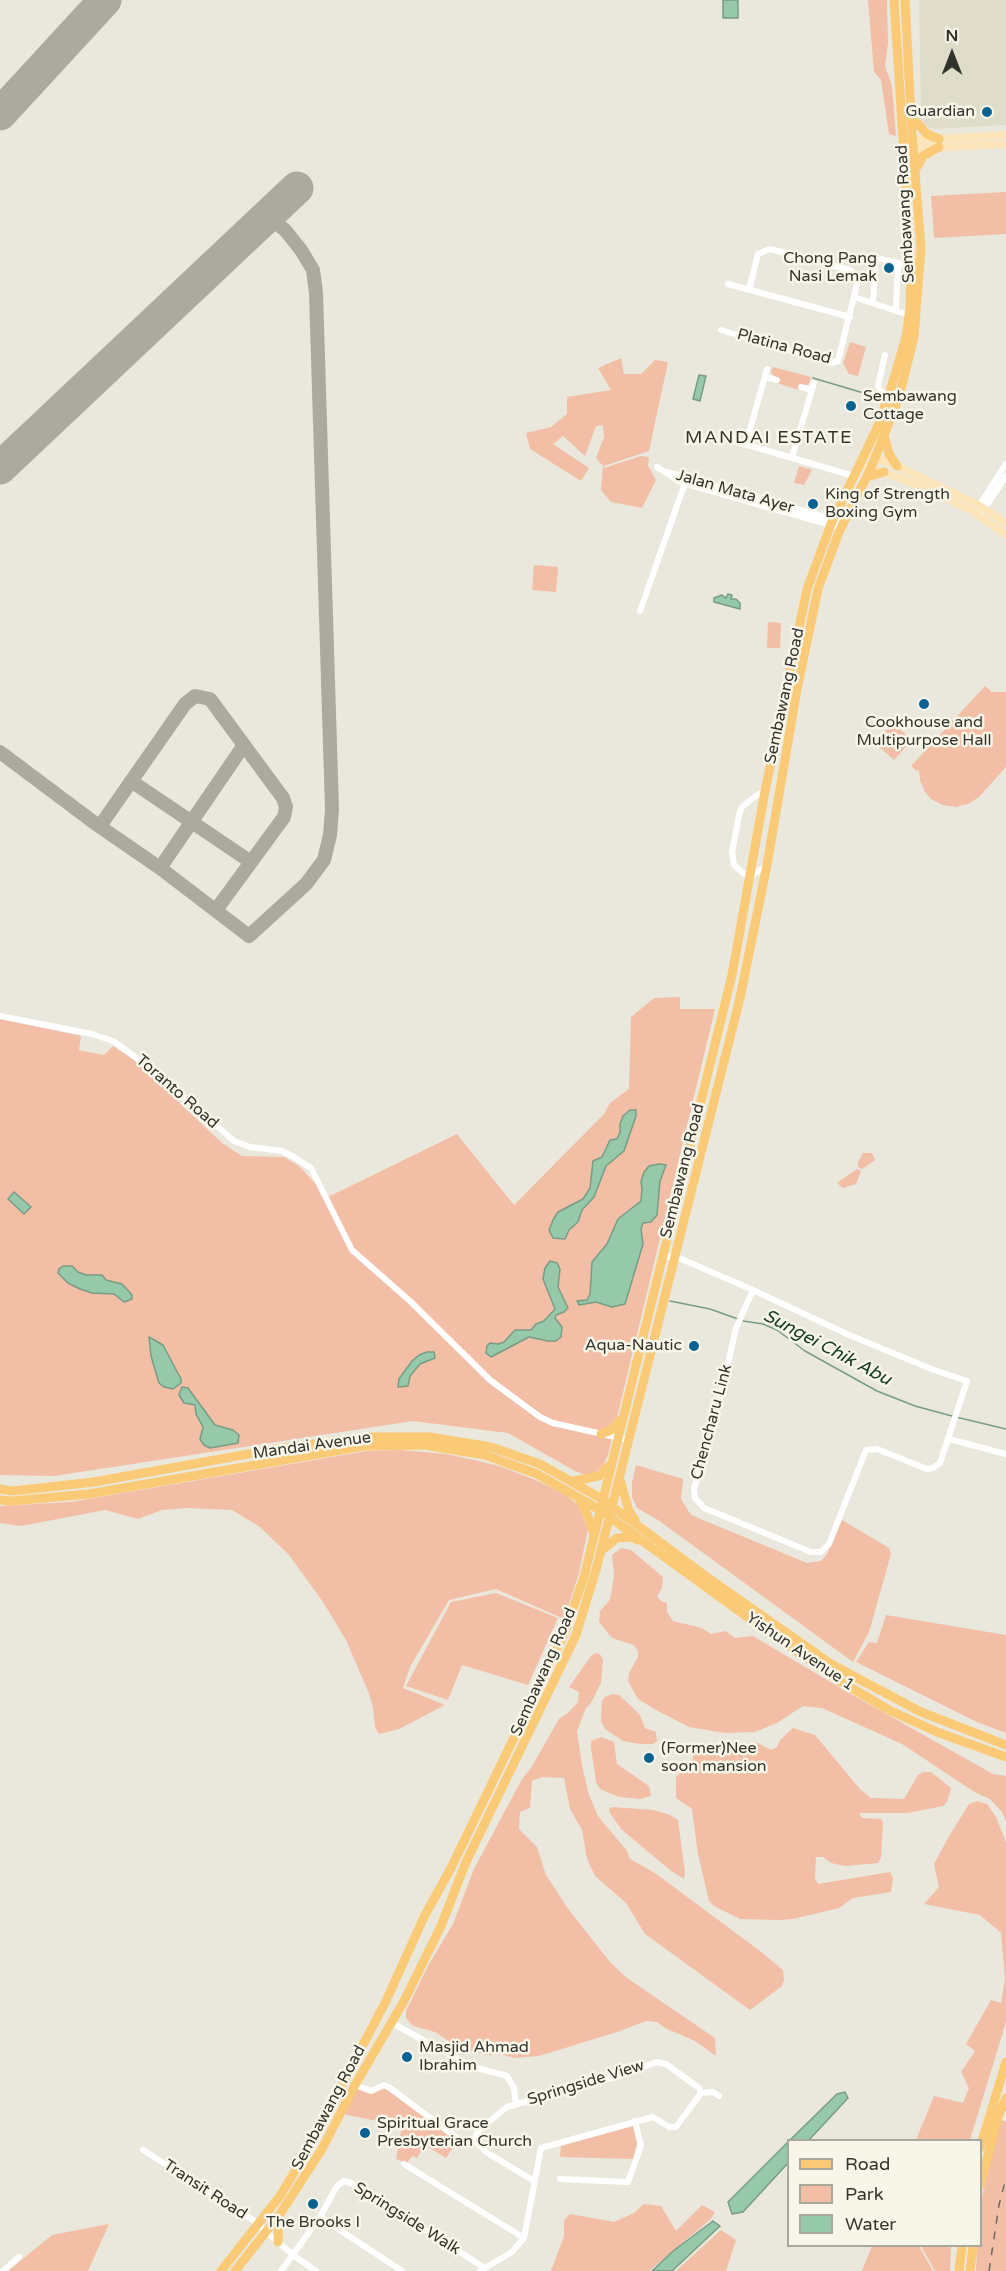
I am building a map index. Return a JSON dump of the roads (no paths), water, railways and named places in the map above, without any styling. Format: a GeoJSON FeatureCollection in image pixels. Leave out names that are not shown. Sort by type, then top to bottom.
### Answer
{"type":"FeatureCollection","features":[{"type":"Feature","properties":{"kind":"main road","name":"Sembawang Road"},"geometry":{"type":"LineString","coordinates":[[221,2271],[262,2228],[280,2214],[322,2149],[355,2085],[417,1976],[441,1926],[466,1862],[576,1635],[602,1550],[740,998],[818,589],[842,525],[869,472],[870,456],[904,346],[909,315],[911,263],[894,0]]}},
{"type":"Feature","properties":{"kind":"main road","name":"Sembawang Road"},"geometry":{"type":"LineString","coordinates":[[235,2271],[259,2240],[262,2228],[310,2146],[386,2001],[424,1917],[481,1808],[565,1632],[594,1536],[621,1418],[732,975],[765,791],[807,589],[832,522],[854,476],[884,435],[909,365],[917,322],[921,248],[905,0]]}},
{"type":"Feature","properties":{"kind":"main road"},"geometry":{"type":"LineString","coordinates":[[911,116],[927,134],[939,143]]}},
{"type":"Feature","properties":{"kind":"main road"},"geometry":{"type":"LineString","coordinates":[[915,171],[923,156],[939,143],[1006,135]]}},
{"type":"Feature","properties":{"kind":"main road"},"geometry":{"type":"LineString","coordinates":[[902,145],[1006,144]]}},
{"type":"Feature","properties":{"kind":"main road"},"geometry":{"type":"LineString","coordinates":[[884,435],[889,454],[897,466]]}},
{"type":"Feature","properties":{"kind":"main road"},"geometry":{"type":"LineString","coordinates":[[870,456],[897,466],[979,511],[1006,535]]}},
{"type":"Feature","properties":{"kind":"main road"},"geometry":{"type":"LineString","coordinates":[[861,464],[869,472],[884,472],[1006,523]]}},
{"type":"Feature","properties":{"kind":"main road"},"geometry":{"type":"LineString","coordinates":[[601,1434],[611,1430],[621,1418]]}},
{"type":"Feature","properties":{"kind":"main road","name":"Mandai Avenue"},"geometry":{"type":"LineString","coordinates":[[0,1490],[13,1491],[94,1482],[276,1449],[370,1437],[420,1437],[491,1447],[540,1464],[573,1481],[612,1506]]}},
{"type":"Feature","properties":{"kind":"main road","name":"Mandai Avenue"},"geometry":{"type":"LineString","coordinates":[[0,1500],[89,1494],[364,1446],[424,1445],[485,1455],[537,1474],[610,1517]]}},
{"type":"Feature","properties":{"kind":"main road"},"geometry":{"type":"LineString","coordinates":[[573,1481],[599,1476],[611,1465]]}},
{"type":"Feature","properties":{"kind":"main road"},"geometry":{"type":"LineString","coordinates":[[619,1476],[629,1511],[638,1525]]}},
{"type":"Feature","properties":{"kind":"main road"},"geometry":{"type":"LineString","coordinates":[[577,1496],[591,1522],[594,1536]]}},
{"type":"Feature","properties":{"kind":"main road","name":"Yishun Avenue 1"},"geometry":{"type":"LineString","coordinates":[[612,1506],[711,1580],[831,1664],[921,1712],[1006,1745]]}},
{"type":"Feature","properties":{"kind":"main road","name":"Yishun Avenue 1"},"geometry":{"type":"LineString","coordinates":[[610,1517],[841,1682],[881,1706],[937,1732],[1006,1757]]}},
{"type":"Feature","properties":{"kind":"main road"},"geometry":{"type":"LineString","coordinates":[[602,1550],[617,1538],[624,1537],[631,1537],[648,1544]]}},
{"type":"Feature","properties":{"kind":"main road"},"geometry":{"type":"LineString","coordinates":[[408,1953],[412,1962],[423,1964]]}},
{"type":"Feature","properties":{"kind":"main road"},"geometry":{"type":"LineString","coordinates":[[400,1970],[409,1968],[417,1976]]}},
{"type":"Feature","properties":{"kind":"main road"},"geometry":{"type":"LineString","coordinates":[[982,2145],[1006,2062]]}},
{"type":"Feature","properties":{"kind":"main road"},"geometry":{"type":"LineString","coordinates":[[982,2182],[998,2117],[1006,2098]]}},
{"type":"Feature","properties":{"kind":"main road"},"geometry":{"type":"LineString","coordinates":[[259,2240],[279,2243],[280,2214]]}},
{"type":"Feature","properties":{"kind":"main road"},"geometry":{"type":"LineString","coordinates":[[959,2271],[962,2247]]}},
{"type":"Feature","properties":{"kind":"main road"},"geometry":{"type":"LineString","coordinates":[[970,2271],[972,2247]]}},
{"type":"Feature","properties":{"kind":"street"},"geometry":{"type":"LineString","coordinates":[[728,285],[850,317],[857,278],[850,270],[772,249],[758,254],[748,290]]}},
{"type":"Feature","properties":{"kind":"street"},"geometry":{"type":"LineString","coordinates":[[873,303],[876,258],[911,263]]}},
{"type":"Feature","properties":{"kind":"street"},"geometry":{"type":"LineString","coordinates":[[896,311],[899,263]]}},
{"type":"Feature","properties":{"kind":"street"},"geometry":{"type":"LineString","coordinates":[[854,297],[909,315]]}},
{"type":"Feature","properties":{"kind":"street","name":"Platina Road"},"geometry":{"type":"LineString","coordinates":[[721,330],[834,364],[839,359],[850,317]]}},
{"type":"Feature","properties":{"kind":"street"},"geometry":{"type":"LineString","coordinates":[[885,355],[878,386],[880,391],[889,395]]}},
{"type":"Feature","properties":{"kind":"street"},"geometry":{"type":"LineString","coordinates":[[746,444],[767,369]]}},
{"type":"Feature","properties":{"kind":"street"},"geometry":{"type":"LineString","coordinates":[[765,377],[777,380]]}},
{"type":"Feature","properties":{"kind":"street"},"geometry":{"type":"LineString","coordinates":[[792,457],[814,382]]}},
{"type":"Feature","properties":{"kind":"street"},"geometry":{"type":"LineString","coordinates":[[801,387],[812,390]]}},
{"type":"Feature","properties":{"kind":"street"},"geometry":{"type":"LineString","coordinates":[[724,438],[854,476]]}},
{"type":"Feature","properties":{"kind":"street"},"geometry":{"type":"LineString","coordinates":[[979,511],[1006,464]]}},
{"type":"Feature","properties":{"kind":"street","name":"Jalan Mata Ayer"},"geometry":{"type":"LineString","coordinates":[[818,518],[685,483],[670,478],[659,469],[842,525]]}},
{"type":"Feature","properties":{"kind":"street"},"geometry":{"type":"LineString","coordinates":[[979,511],[1006,476]]}},
{"type":"Feature","properties":{"kind":"street","name":"Jalan Mata Ayer"},"geometry":{"type":"LineString","coordinates":[[640,611],[685,483]]}},
{"type":"Feature","properties":{"kind":"street"},"geometry":{"type":"LineString","coordinates":[[765,791],[744,805],[739,815],[732,852],[734,865],[744,874],[751,876],[767,865]]}},
{"type":"Feature","properties":{"kind":"street","name":"Toranto Road"},"geometry":{"type":"LineString","coordinates":[[0,1016],[92,1034],[113,1041],[152,1069],[234,1141],[250,1147],[282,1151],[303,1163],[310,1168],[352,1250],[410,1301],[490,1380],[540,1417],[553,1423],[629,1440]]}},
{"type":"Feature","properties":{"kind":"street"},"geometry":{"type":"LineString","coordinates":[[662,1258],[674,1256],[753,1290]]}},
{"type":"Feature","properties":{"kind":"street","name":"Chencharu Link"},"geometry":{"type":"LineString","coordinates":[[753,1290],[859,1339],[967,1381],[940,1463],[931,1469],[877,1449],[866,1450],[829,1544],[821,1552],[811,1552],[704,1508],[695,1498],[694,1489],[719,1403],[736,1325],[753,1290]]}},
{"type":"Feature","properties":{"kind":"street"},"geometry":{"type":"LineString","coordinates":[[949,1439],[1006,1454]]}},
{"type":"Feature","properties":{"kind":"street"},"geometry":{"type":"LineString","coordinates":[[392,2023],[470,2066],[507,2076],[512,2082],[516,2104]]}},
{"type":"Feature","properties":{"kind":"street","name":"Springside View"},"geometry":{"type":"LineString","coordinates":[[534,2181],[486,2152],[475,2141],[480,2129],[507,2107],[622,2075],[657,2062],[666,2064],[699,2088],[701,2093]]}},
{"type":"Feature","properties":{"kind":"street"},"geometry":{"type":"LineString","coordinates":[[355,2085],[371,2091],[384,2085],[390,2088],[457,2138]]}},
{"type":"Feature","properties":{"kind":"street"},"geometry":{"type":"LineString","coordinates":[[482,2270],[512,2252],[524,2238],[541,2148],[655,2117],[669,2127],[676,2127],[701,2093],[713,2092],[719,2096]]}},
{"type":"Feature","properties":{"kind":"street"},"geometry":{"type":"LineString","coordinates":[[560,2179],[628,2182],[641,2146],[635,2121]]}},
{"type":"Feature","properties":{"kind":"street","name":"Transit Road"},"geometry":{"type":"LineString","coordinates":[[143,2150],[262,2228],[293,2255],[316,2271]]}},
{"type":"Feature","properties":{"kind":"street"},"geometry":{"type":"LineString","coordinates":[[404,2164],[524,2238]]}},
{"type":"Feature","properties":{"kind":"street","name":"Springside Walk"},"geometry":{"type":"LineString","coordinates":[[281,2271],[320,2217],[338,2186],[344,2181],[348,2181],[482,2270]]}},
{"type":"Feature","properties":{"kind":"street"},"geometry":{"type":"LineString","coordinates":[[320,2217],[402,2271]]}},
{"type":"Feature","properties":{"kind":"street"},"geometry":{"type":"LineString","coordinates":[[3,2271],[19,2257]]}},
{"type":"Feature","properties":{"kind":"water"},"geometry":{"type":"Polygon","coordinates":[[[723,0],[738,0],[738,18],[723,18],[723,0]]]}},
{"type":"Feature","properties":{"kind":"water"},"geometry":{"type":"Polygon","coordinates":[[[699,375],[706,376],[700,401],[693,399],[699,375]]]}},
{"type":"Feature","properties":{"kind":"water"},"geometry":{"type":"Polygon","coordinates":[[[728,594],[732,595],[731,599],[736,599],[740,603],[740,609],[714,602],[714,598],[722,595],[726,598],[728,594]]]}},
{"type":"Feature","properties":{"kind":"water"},"geometry":{"type":"Polygon","coordinates":[[[630,1110],[636,1110],[636,1116],[624,1151],[606,1166],[594,1197],[582,1210],[578,1222],[569,1230],[565,1239],[553,1238],[549,1230],[553,1220],[558,1212],[583,1199],[590,1188],[593,1161],[602,1157],[610,1140],[617,1139],[623,1116],[630,1110]]]}},
{"type":"Feature","properties":{"kind":"water"},"geometry":{"type":"Polygon","coordinates":[[[666,1165],[660,1181],[657,1215],[651,1222],[643,1223],[641,1229],[643,1244],[625,1304],[612,1307],[596,1302],[579,1305],[577,1301],[587,1300],[590,1294],[592,1262],[607,1244],[618,1219],[641,1201],[641,1182],[644,1172],[649,1166],[666,1165]]]}},
{"type":"Feature","properties":{"kind":"water"},"geometry":{"type":"Polygon","coordinates":[[[14,1192],[31,1207],[24,1214],[8,1199],[14,1192]]]}},
{"type":"Feature","properties":{"kind":"water"},"geometry":{"type":"Polygon","coordinates":[[[550,1261],[557,1263],[560,1269],[558,1287],[568,1308],[555,1318],[562,1327],[561,1337],[556,1341],[548,1341],[529,1337],[491,1357],[486,1353],[490,1343],[504,1342],[515,1330],[531,1330],[555,1309],[543,1279],[545,1268],[550,1261]]]}},
{"type":"Feature","properties":{"kind":"water"},"geometry":{"type":"Polygon","coordinates":[[[63,1266],[72,1266],[78,1272],[86,1275],[102,1275],[106,1280],[122,1284],[132,1295],[132,1299],[124,1302],[114,1294],[92,1293],[80,1289],[68,1283],[58,1273],[63,1266]]]}},
{"type":"Feature","properties":{"kind":"water"},"geometry":{"type":"Polygon","coordinates":[[[149,1337],[163,1345],[181,1379],[181,1383],[173,1389],[159,1383],[151,1356],[149,1337]]]}},
{"type":"Feature","properties":{"kind":"water"},"geometry":{"type":"Polygon","coordinates":[[[427,1352],[434,1352],[435,1358],[420,1364],[410,1376],[408,1386],[398,1387],[399,1379],[412,1361],[427,1352]]]}},
{"type":"Feature","properties":{"kind":"water"},"geometry":{"type":"Polygon","coordinates":[[[182,1387],[188,1388],[215,1425],[233,1430],[239,1435],[238,1443],[210,1448],[204,1445],[200,1439],[203,1427],[196,1414],[195,1405],[184,1403],[179,1395],[182,1387]]]}},
{"type":"Feature","properties":{"kind":"water"},"geometry":{"type":"Polygon","coordinates":[[[845,2092],[848,2098],[810,2139],[791,2139],[837,2094],[845,2092]]]}},
{"type":"Feature","properties":{"kind":"water"},"geometry":{"type":"Polygon","coordinates":[[[787,2143],[787,2164],[743,2212],[732,2214],[728,2202],[787,2143]]]}},
{"type":"Feature","properties":{"kind":"water"},"geometry":{"type":"Polygon","coordinates":[[[713,2221],[720,2226],[672,2271],[652,2271],[673,2251],[713,2221]]]}},
{"type":"Feature","properties":{"kind":"waterway"},"geometry":{"type":"LineString","coordinates":[[813,378],[877,397]]}},
{"type":"Feature","properties":{"kind":"waterway","name":"Sungei Chik Abu"},"geometry":{"type":"LineString","coordinates":[[670,1301],[710,1309],[738,1319]]}},
{"type":"Feature","properties":{"kind":"waterway","name":"Sungei Chik Abu"},"geometry":{"type":"LineString","coordinates":[[743,1321],[763,1324],[777,1330],[805,1351],[877,1391],[915,1406],[952,1416]]}},
{"type":"Feature","properties":{"kind":"waterway","name":"Sungei Chik Abu"},"geometry":{"type":"LineString","coordinates":[[956,1417],[1006,1429]]}},
{"type":"Feature","properties":{"kind":"railway"},"geometry":{"type":"LineString","coordinates":[[989,2271],[999,2205],[1006,2178]]}},
{"type":"Feature","properties":{"kind":"place","name":"Guardian"},"geometry":{"type":"Point","coordinates":[987,112]}},
{"type":"Feature","properties":{"kind":"place","name":"Chong Pang Nasi Lemak"},"geometry":{"type":"Point","coordinates":[889,268]}},
{"type":"Feature","properties":{"kind":"place","name":"Sembawang Cottage"},"geometry":{"type":"Point","coordinates":[851,406]}},
{"type":"Feature","properties":{"kind":"place","name":"King of Strength Boxing Gym"},"geometry":{"type":"Point","coordinates":[813,504]}},
{"type":"Feature","properties":{"kind":"place","name":"Cookhouse and Multipurpose Hall"},"geometry":{"type":"Point","coordinates":[924,704]}},
{"type":"Feature","properties":{"kind":"place","name":"Aqua-Nautic"},"geometry":{"type":"Point","coordinates":[694,1346]}},
{"type":"Feature","properties":{"kind":"place","name":"(Former)Nee soon mansion"},"geometry":{"type":"Point","coordinates":[649,1758]}},
{"type":"Feature","properties":{"kind":"place","name":"Masjid Ahmad Ibrahim"},"geometry":{"type":"Point","coordinates":[407,2057]}},
{"type":"Feature","properties":{"kind":"place","name":"Spiritual Grace Presbyterian Church"},"geometry":{"type":"Point","coordinates":[365,2133]}},
{"type":"Feature","properties":{"kind":"place","name":"The Brooks I"},"geometry":{"type":"Point","coordinates":[313,2204]}},
{"type":"Feature","properties":{"kind":"district","name":"MANDAI ESTATE"},"geometry":{"type":"Point","coordinates":[769,438]}}]}
